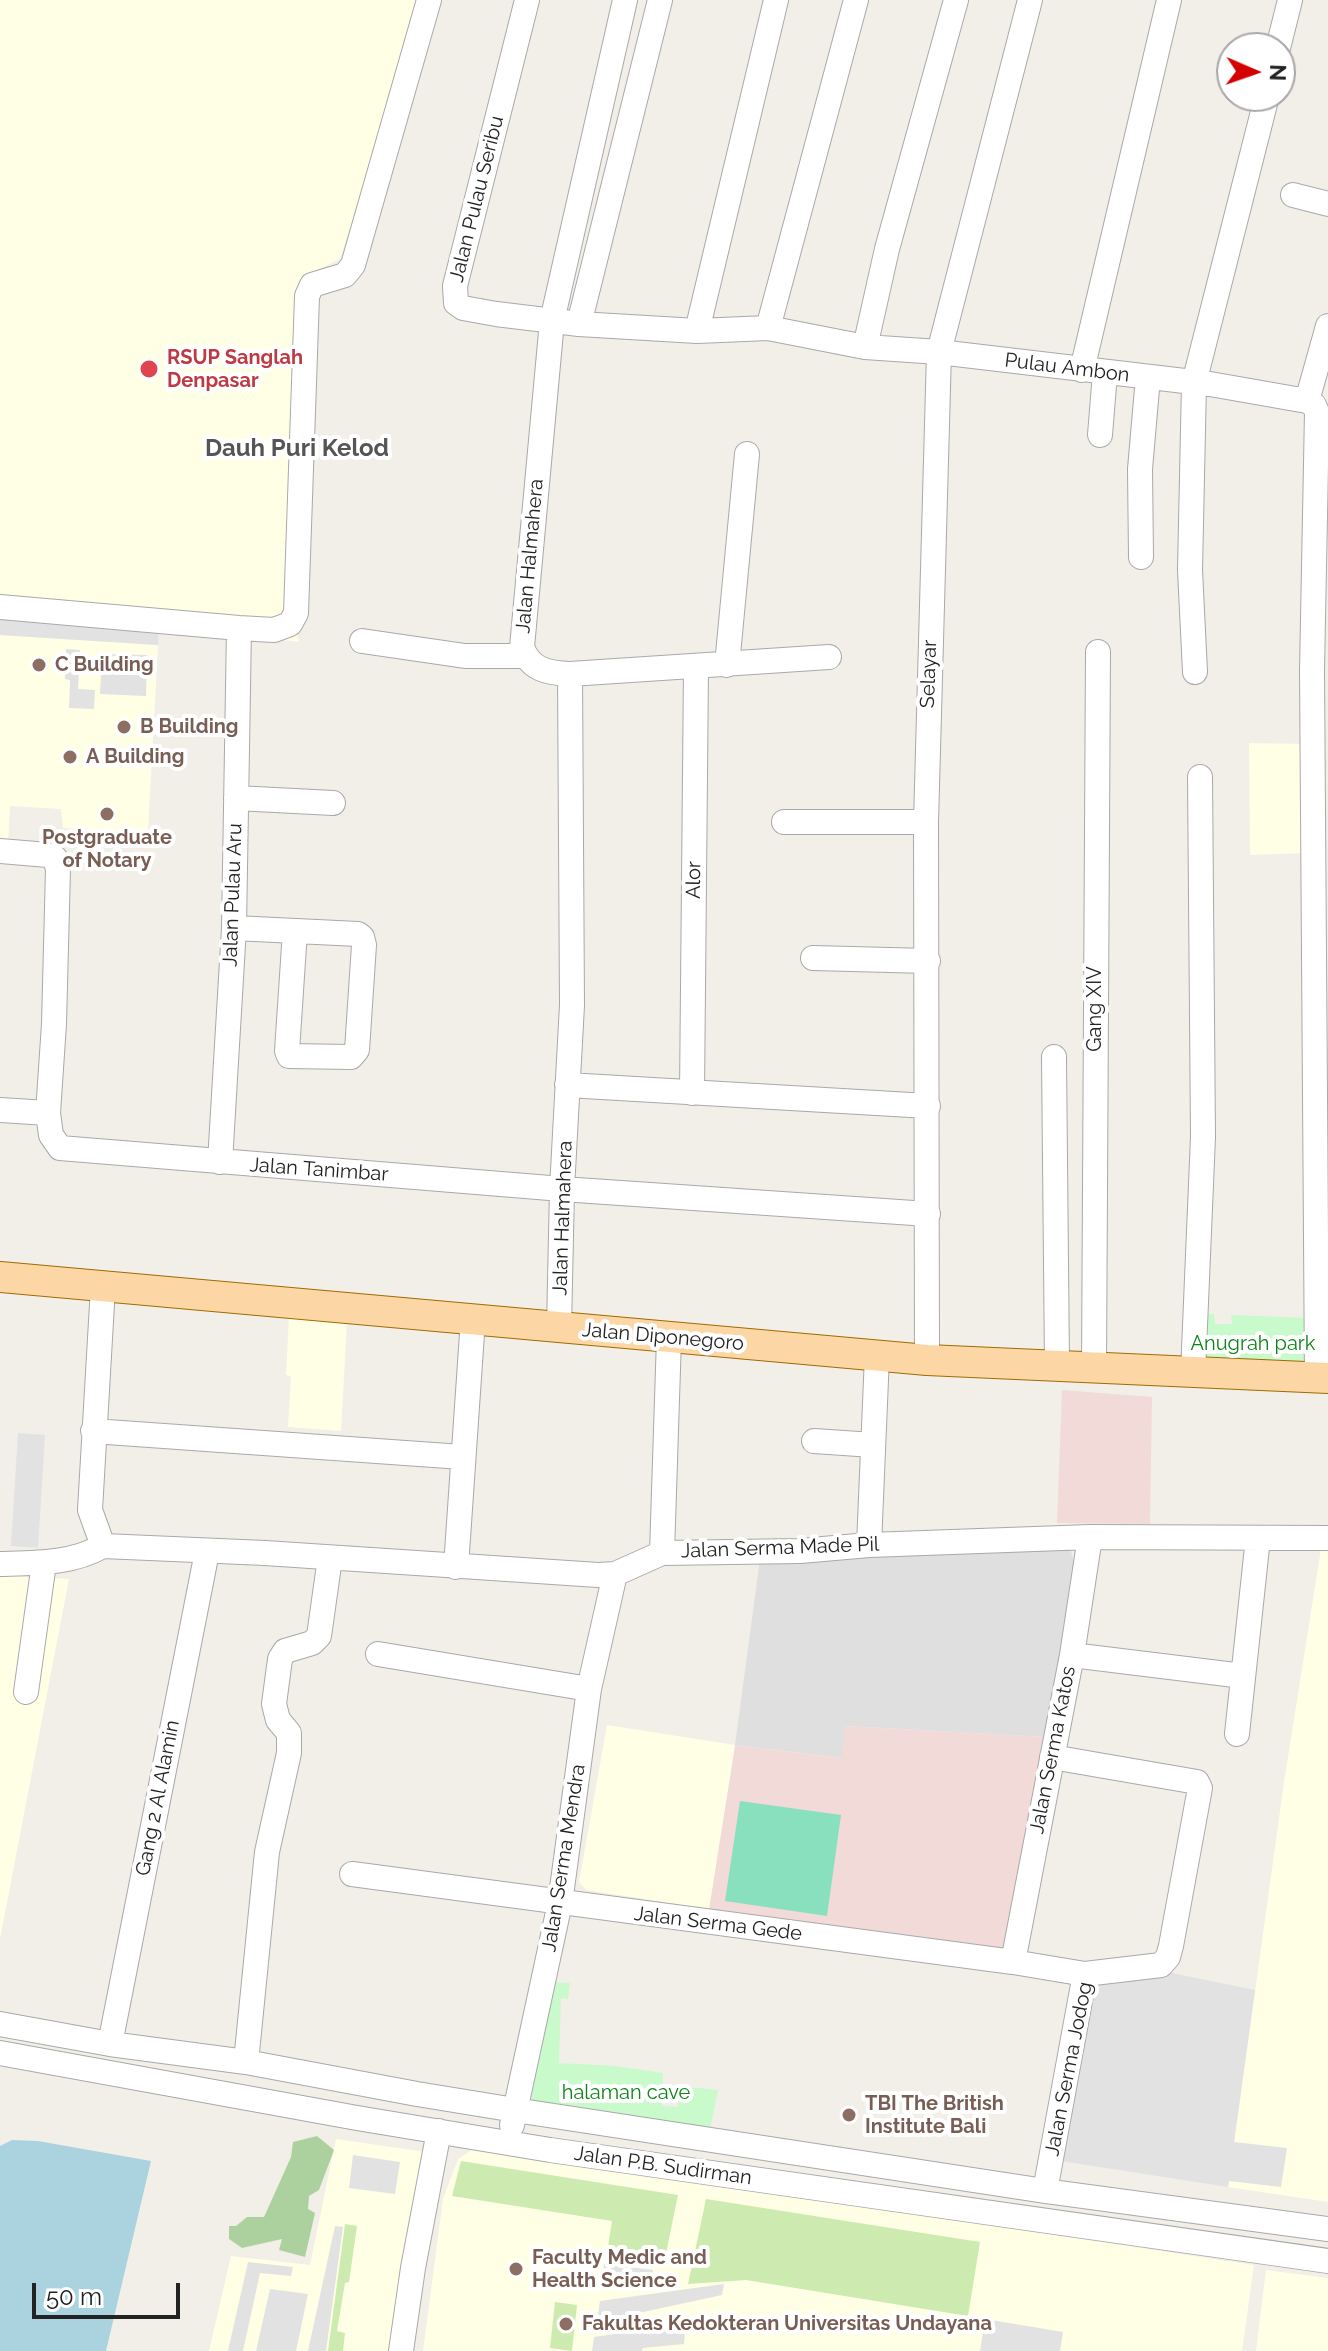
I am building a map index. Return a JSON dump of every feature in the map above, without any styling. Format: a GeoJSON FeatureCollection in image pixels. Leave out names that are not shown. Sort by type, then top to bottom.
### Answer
{"type":"FeatureCollection","features":[{"type":"Feature","properties":{"kind":"main road","name":"Jalan Diponegoro"},"geometry":{"type":"LineString","coordinates":[[0,1277],[927,1360],[1322,1378]]}},
{"type":"Feature","properties":{"kind":"street"},"geometry":{"type":"LineString","coordinates":[[0,607],[239,628],[284,629],[290,624],[296,613],[307,296],[312,285],[345,275],[353,265],[429,0]]}},
{"type":"Feature","properties":{"kind":"street","name":"Jalan Pulau Seribu"},"geometry":{"type":"LineString","coordinates":[[527,0],[454,293],[456,303],[463,308],[552,321]]}},
{"type":"Feature","properties":{"kind":"street","name":"Jalan Halmahera"},"geometry":{"type":"LineString","coordinates":[[559,1328],[562,1189],[572,1005],[570,674],[547,673],[525,656],[522,647],[523,615],[552,321],[625,0]]}},
{"type":"Feature","properties":{"kind":"street"},"geometry":{"type":"LineString","coordinates":[[579,324],[660,0]]}},
{"type":"Feature","properties":{"kind":"street"},"geometry":{"type":"LineString","coordinates":[[697,331],[776,0]]}},
{"type":"Feature","properties":{"kind":"street"},"geometry":{"type":"LineString","coordinates":[[768,328],[856,0]]}},
{"type":"Feature","properties":{"kind":"street"},"geometry":{"type":"LineString","coordinates":[[865,347],[887,249],[956,0]]}},
{"type":"Feature","properties":{"kind":"street","name":"Selayar"},"geometry":{"type":"LineString","coordinates":[[927,1360],[926,822],[939,352],[1030,0]]}},
{"type":"Feature","properties":{"kind":"street"},"geometry":{"type":"LineString","coordinates":[[1100,435],[1094,371],[1169,0]]}},
{"type":"Feature","properties":{"kind":"street"},"geometry":{"type":"LineString","coordinates":[[1282,32],[1290,0]]}},
{"type":"Feature","properties":{"kind":"street"},"geometry":{"type":"LineString","coordinates":[[1195,672],[1190,570],[1194,383],[1263,112]]}},
{"type":"Feature","properties":{"kind":"street"},"geometry":{"type":"LineString","coordinates":[[1293,195],[1328,204]]}},
{"type":"Feature","properties":{"kind":"street","name":"Pulau Ambon"},"geometry":{"type":"LineString","coordinates":[[552,321],[697,331],[768,328],[865,347],[939,352],[1194,383],[1317,409]]}},
{"type":"Feature","properties":{"kind":"street"},"geometry":{"type":"LineString","coordinates":[[1322,1378],[1317,409],[1328,326]]}},
{"type":"Feature","properties":{"kind":"street"},"geometry":{"type":"LineString","coordinates":[[1141,557],[1140,469],[1148,377]]}},
{"type":"Feature","properties":{"kind":"street"},"geometry":{"type":"LineString","coordinates":[[727,665],[747,454]]}},
{"type":"Feature","properties":{"kind":"street","name":"Jalan Pulau Aru"},"geometry":{"type":"LineString","coordinates":[[220,1162],[234,928],[239,628]]}},
{"type":"Feature","properties":{"kind":"street"},"geometry":{"type":"LineString","coordinates":[[362,641],[465,656],[525,656]]}},
{"type":"Feature","properties":{"kind":"street","name":"Gang XIV"},"geometry":{"type":"LineString","coordinates":[[1094,1367],[1098,652]]}},
{"type":"Feature","properties":{"kind":"street"},"geometry":{"type":"LineString","coordinates":[[570,674],[829,657]]}},
{"type":"Feature","properties":{"kind":"street","name":"Alor"},"geometry":{"type":"LineString","coordinates":[[692,1093],[696,668]]}},
{"type":"Feature","properties":{"kind":"street"},"geometry":{"type":"LineString","coordinates":[[1193,1373],[1203,1137],[1200,777]]}},
{"type":"Feature","properties":{"kind":"street"},"geometry":{"type":"LineString","coordinates":[[236,798],[333,803]]}},
{"type":"Feature","properties":{"kind":"street"},"geometry":{"type":"LineString","coordinates":[[784,822],[926,822]]}},
{"type":"Feature","properties":{"kind":"street","name":"Jalan Tanimbar"},"geometry":{"type":"LineString","coordinates":[[0,851],[48,855],[55,858],[58,869],[44,949],[48,1113],[51,1135],[60,1148],[562,1189],[928,1214]]}},
{"type":"Feature","properties":{"kind":"street"},"geometry":{"type":"LineString","coordinates":[[234,928],[358,934],[362,937],[357,1050],[351,1057],[289,1056],[295,931]]}},
{"type":"Feature","properties":{"kind":"street"},"geometry":{"type":"LineString","coordinates":[[813,958],[928,961]]}},
{"type":"Feature","properties":{"kind":"street","name":"Gang XIV"},"geometry":{"type":"LineString","coordinates":[[1054,1057],[1057,1366]]}},
{"type":"Feature","properties":{"kind":"street"},"geometry":{"type":"LineString","coordinates":[[567,1085],[928,1106]]}},
{"type":"Feature","properties":{"kind":"street"},"geometry":{"type":"LineString","coordinates":[[0,1110],[48,1113]]}},
{"type":"Feature","properties":{"kind":"street"},"geometry":{"type":"LineString","coordinates":[[103,1287],[90,1510],[103,1546]]}},
{"type":"Feature","properties":{"kind":"street"},"geometry":{"type":"LineString","coordinates":[[456,1567],[473,1319]]}},
{"type":"Feature","properties":{"kind":"street"},"geometry":{"type":"LineString","coordinates":[[662,1553],[669,1338]]}},
{"type":"Feature","properties":{"kind":"street"},"geometry":{"type":"LineString","coordinates":[[869,1545],[877,1356]]}},
{"type":"Feature","properties":{"kind":"street"},"geometry":{"type":"LineString","coordinates":[[93,1431],[462,1457]]}},
{"type":"Feature","properties":{"kind":"street"},"geometry":{"type":"LineString","coordinates":[[814,1441],[873,1445]]}},
{"type":"Feature","properties":{"kind":"street","name":"Jalan Serma Made Pil"},"geometry":{"type":"LineString","coordinates":[[0,1564],[44,1563],[88,1554],[103,1546],[566,1575],[615,1574],[662,1553],[800,1551],[869,1545],[1090,1537],[1328,1538]]}},
{"type":"Feature","properties":{"kind":"street","name":"Jalan Serma Katos"},"geometry":{"type":"LineString","coordinates":[[1013,1962],[1072,1655],[1090,1537]]}},
{"type":"Feature","properties":{"kind":"street"},"geometry":{"type":"LineString","coordinates":[[1237,1734],[1258,1538]]}},
{"type":"Feature","properties":{"kind":"street","name":"Gang 2 Al Alamin"},"geometry":{"type":"LineString","coordinates":[[110,2044],[207,1552]]}},
{"type":"Feature","properties":{"kind":"street"},"geometry":{"type":"LineString","coordinates":[[246,2062],[267,1855],[289,1753],[289,1733],[278,1720],[274,1704],[280,1659],[285,1651],[312,1643],[319,1636],[330,1558]]}},
{"type":"Feature","properties":{"kind":"street"},"geometry":{"type":"LineString","coordinates":[[26,1692],[44,1563]]}},
{"type":"Feature","properties":{"kind":"street","name":"Jalan Serma Mendra"},"geometry":{"type":"LineString","coordinates":[[510,2142],[560,1903],[589,1689],[615,1574]]}},
{"type":"Feature","properties":{"kind":"street"},"geometry":{"type":"LineString","coordinates":[[378,1654],[589,1689]]}},
{"type":"Feature","properties":{"kind":"street"},"geometry":{"type":"LineString","coordinates":[[1072,1655],[1243,1676]]}},
{"type":"Feature","properties":{"kind":"street","name":"Jalan Serma Jodog"},"geometry":{"type":"LineString","coordinates":[[1045,2191],[1085,1974],[1161,1965],[1168,1957],[1200,1788],[1191,1779],[1052,1757]]}},
{"type":"Feature","properties":{"kind":"street","name":"Jalan Serma Gede"},"geometry":{"type":"LineString","coordinates":[[352,1874],[1085,1974]]}},
{"type":"Feature","properties":{"kind":"street","name":"Jalan P.B. Sudirman"},"geometry":{"type":"LineString","coordinates":[[0,2024],[110,2044],[246,2062],[515,2110],[1045,2191],[1328,2229]]}},
{"type":"Feature","properties":{"kind":"street","name":"Jalan P.B. Sudirman"},"geometry":{"type":"LineString","coordinates":[[0,2053],[550,2150],[1328,2261]]}},
{"type":"Feature","properties":{"kind":"street"},"geometry":{"type":"LineString","coordinates":[[401,2351],[439,2131]]}},
{"type":"Feature","properties":{"kind":"shaded area","name":"RSUP Sanglah Denpasar"},"geometry":{"type":"Polygon","coordinates":[[[0,0],[421,0],[340,259],[305,276],[286,572],[299,642],[159,624],[0,613],[0,0]]]}},
{"type":"Feature","properties":{"kind":"shaded area"},"geometry":{"type":"Polygon","coordinates":[[[0,613],[159,624],[158,645],[0,635],[0,613]]]}},
{"type":"Feature","properties":{"kind":"shaded area"},"geometry":{"type":"Polygon","coordinates":[[[0,635],[158,645],[148,832],[63,828],[61,809],[10,806],[8,844],[0,844],[0,635]]]}},
{"type":"Feature","properties":{"kind":"shaded area"},"geometry":{"type":"Polygon","coordinates":[[[66,649],[80,650],[78,689],[95,690],[94,709],[69,708],[70,680],[65,679],[66,649]]]}},
{"type":"Feature","properties":{"kind":"shaded area"},"geometry":{"type":"Polygon","coordinates":[[[102,654],[147,655],[146,696],[100,694],[102,654]]]}},
{"type":"Feature","properties":{"kind":"shaded area"},"geometry":{"type":"Polygon","coordinates":[[[1249,743],[1305,744],[1307,853],[1250,855],[1249,743]]]}},
{"type":"Feature","properties":{"kind":"shaded area"},"geometry":{"type":"Polygon","coordinates":[[[289,1317],[347,1322],[341,1431],[288,1427],[291,1376],[286,1375],[289,1317]]]}},
{"type":"Feature","properties":{"kind":"shaded area"},"geometry":{"type":"Polygon","coordinates":[[[1062,1390],[1152,1397],[1150,1524],[1057,1523],[1062,1390]]]}},
{"type":"Feature","properties":{"kind":"shaded area"},"geometry":{"type":"Polygon","coordinates":[[[18,1433],[45,1435],[38,1548],[11,1546],[18,1433]]]}},
{"type":"Feature","properties":{"kind":"shaded area"},"geometry":{"type":"Polygon","coordinates":[[[1070,1548],[1074,1561],[1046,1737],[846,1726],[843,1758],[735,1745],[760,1559],[1070,1548]]]}},
{"type":"Feature","properties":{"kind":"shaded area"},"geometry":{"type":"Polygon","coordinates":[[[1321,1549],[1328,1549],[1328,2202],[1228,2187],[1284,1782],[1321,1549]]]}},
{"type":"Feature","properties":{"kind":"shaded area"},"geometry":{"type":"Polygon","coordinates":[[[0,1575],[69,1579],[0,1939],[0,1575]]]}},
{"type":"Feature","properties":{"kind":"shaded area"},"geometry":{"type":"Polygon","coordinates":[[[607,1725],[735,1745],[709,1909],[586,1890],[579,1882],[607,1725]]]}},
{"type":"Feature","properties":{"kind":"shaded area"},"geometry":{"type":"Polygon","coordinates":[[[845,1726],[1046,1737],[1004,1949],[709,1909],[735,1745],[842,1758],[845,1726]]]}},
{"type":"Feature","properties":{"kind":"shaded area"},"geometry":{"type":"Polygon","coordinates":[[[1167,1972],[1255,1990],[1234,2142],[1287,2148],[1281,2187],[1229,2181],[1228,2187],[1061,2161],[1089,1980],[1167,1972]]]}},
{"type":"Feature","properties":{"kind":"shaded area"},"geometry":{"type":"Polygon","coordinates":[[[336,2139],[426,2152],[398,2351],[209,2351],[231,2256],[310,2265],[336,2139]]]}},
{"type":"Feature","properties":{"kind":"shaded area"},"geometry":{"type":"Polygon","coordinates":[[[475,2148],[1254,2265],[1242,2351],[423,2351],[443,2199],[458,2159],[475,2148]]]}},
{"type":"Feature","properties":{"kind":"shaded area"},"geometry":{"type":"Polygon","coordinates":[[[353,2155],[400,2162],[395,2194],[349,2188],[353,2155]]]}},
{"type":"Feature","properties":{"kind":"shaded area"},"geometry":{"type":"Polygon","coordinates":[[[335,2226],[343,2227],[326,2351],[308,2351],[335,2226]]]}},
{"type":"Feature","properties":{"kind":"shaded area"},"geometry":{"type":"Polygon","coordinates":[[[248,2262],[293,2267],[291,2276],[260,2273],[243,2351],[228,2351],[248,2262]]]}},
{"type":"Feature","properties":{"kind":"shaded area"},"geometry":{"type":"Polygon","coordinates":[[[604,2264],[653,2270],[651,2285],[603,2281],[604,2264]]]}},
{"type":"Feature","properties":{"kind":"shaded area"},"geometry":{"type":"Polygon","coordinates":[[[1266,2270],[1328,2278],[1328,2351],[1256,2351],[1266,2270]]]}},
{"type":"Feature","properties":{"kind":"shaded area"},"geometry":{"type":"Polygon","coordinates":[[[724,2284],[722,2295],[597,2322],[600,2301],[724,2284]]]}},
{"type":"Feature","properties":{"kind":"shaded area"},"geometry":{"type":"Polygon","coordinates":[[[270,2289],[308,2294],[296,2351],[256,2351],[270,2289]]]}},
{"type":"Feature","properties":{"kind":"shaded area"},"geometry":{"type":"Polygon","coordinates":[[[985,2319],[1063,2332],[1060,2351],[980,2351],[985,2319]]]}},
{"type":"Feature","properties":{"kind":"shaded area"},"geometry":{"type":"Polygon","coordinates":[[[686,2324],[684,2344],[643,2348],[642,2351],[592,2351],[594,2337],[686,2324]]]}},
{"type":"Feature","properties":{"kind":"green space","name":"Anugrah park"},"geometry":{"type":"Polygon","coordinates":[[[1214,1314],[1215,1324],[1232,1324],[1231,1315],[1308,1318],[1307,1373],[1185,1372],[1188,1315],[1214,1314]]]}},
{"type":"Feature","properties":{"kind":"green space"},"geometry":{"type":"Polygon","coordinates":[[[740,1801],[841,1815],[827,1916],[725,1901],[740,1801]]]}},
{"type":"Feature","properties":{"kind":"green space","name":"halaman cave"},"geometry":{"type":"Polygon","coordinates":[[[547,1982],[570,1983],[568,1999],[561,1998],[559,2063],[663,2073],[662,2106],[678,2107],[680,2086],[718,2090],[710,2130],[531,2104],[547,1982]]]}},
{"type":"Feature","properties":{"kind":"green space"},"geometry":{"type":"Polygon","coordinates":[[[317,2136],[334,2150],[319,2190],[309,2196],[308,2209],[315,2213],[305,2257],[279,2250],[282,2239],[242,2248],[229,2239],[229,2226],[236,2226],[247,2217],[264,2217],[291,2157],[293,2142],[317,2136]]]}},
{"type":"Feature","properties":{"kind":"green space"},"geometry":{"type":"Polygon","coordinates":[[[461,2161],[678,2195],[664,2263],[607,2253],[612,2221],[452,2196],[461,2161]]]}},
{"type":"Feature","properties":{"kind":"green space"},"geometry":{"type":"Polygon","coordinates":[[[706,2199],[980,2242],[968,2316],[746,2280],[688,2284],[706,2199]]]}},
{"type":"Feature","properties":{"kind":"green space"},"geometry":{"type":"Polygon","coordinates":[[[345,2224],[357,2226],[349,2282],[345,2283],[337,2331],[345,2333],[343,2351],[328,2351],[345,2224]]]}},
{"type":"Feature","properties":{"kind":"green space"},"geometry":{"type":"Polygon","coordinates":[[[555,2302],[577,2305],[572,2351],[550,2348],[555,2302]]]}},
{"type":"Feature","properties":{"kind":"water"},"geometry":{"type":"Polygon","coordinates":[[[12,2140],[38,2141],[151,2161],[106,2351],[0,2351],[0,2146],[12,2140]]]}},
{"type":"Feature","properties":{"kind":"place","name":"RSUP Sanglah Denpasar"},"geometry":{"type":"Point","coordinates":[149,369]}},
{"type":"Feature","properties":{"kind":"place","name":"C Building"},"geometry":{"type":"Point","coordinates":[39,665]}},
{"type":"Feature","properties":{"kind":"place","name":"B Building"},"geometry":{"type":"Point","coordinates":[124,727]}},
{"type":"Feature","properties":{"kind":"place","name":"A Building"},"geometry":{"type":"Point","coordinates":[70,757]}},
{"type":"Feature","properties":{"kind":"place","name":"Postgraduate of Notary"},"geometry":{"type":"Point","coordinates":[107,814]}},
{"type":"Feature","properties":{"kind":"place","name":"TBI The British Institute Bali"},"geometry":{"type":"Point","coordinates":[849,2115]}},
{"type":"Feature","properties":{"kind":"place","name":"Faculty Medic and Health Science"},"geometry":{"type":"Point","coordinates":[516,2269]}},
{"type":"Feature","properties":{"kind":"place","name":"Fakultas Kedokteran Universitas Undayana"},"geometry":{"type":"Point","coordinates":[566,2324]}},
{"type":"Feature","properties":{"kind":"district","name":"Dauh Puri Kelod"},"geometry":{"type":"Point","coordinates":[297,449]}}]}
